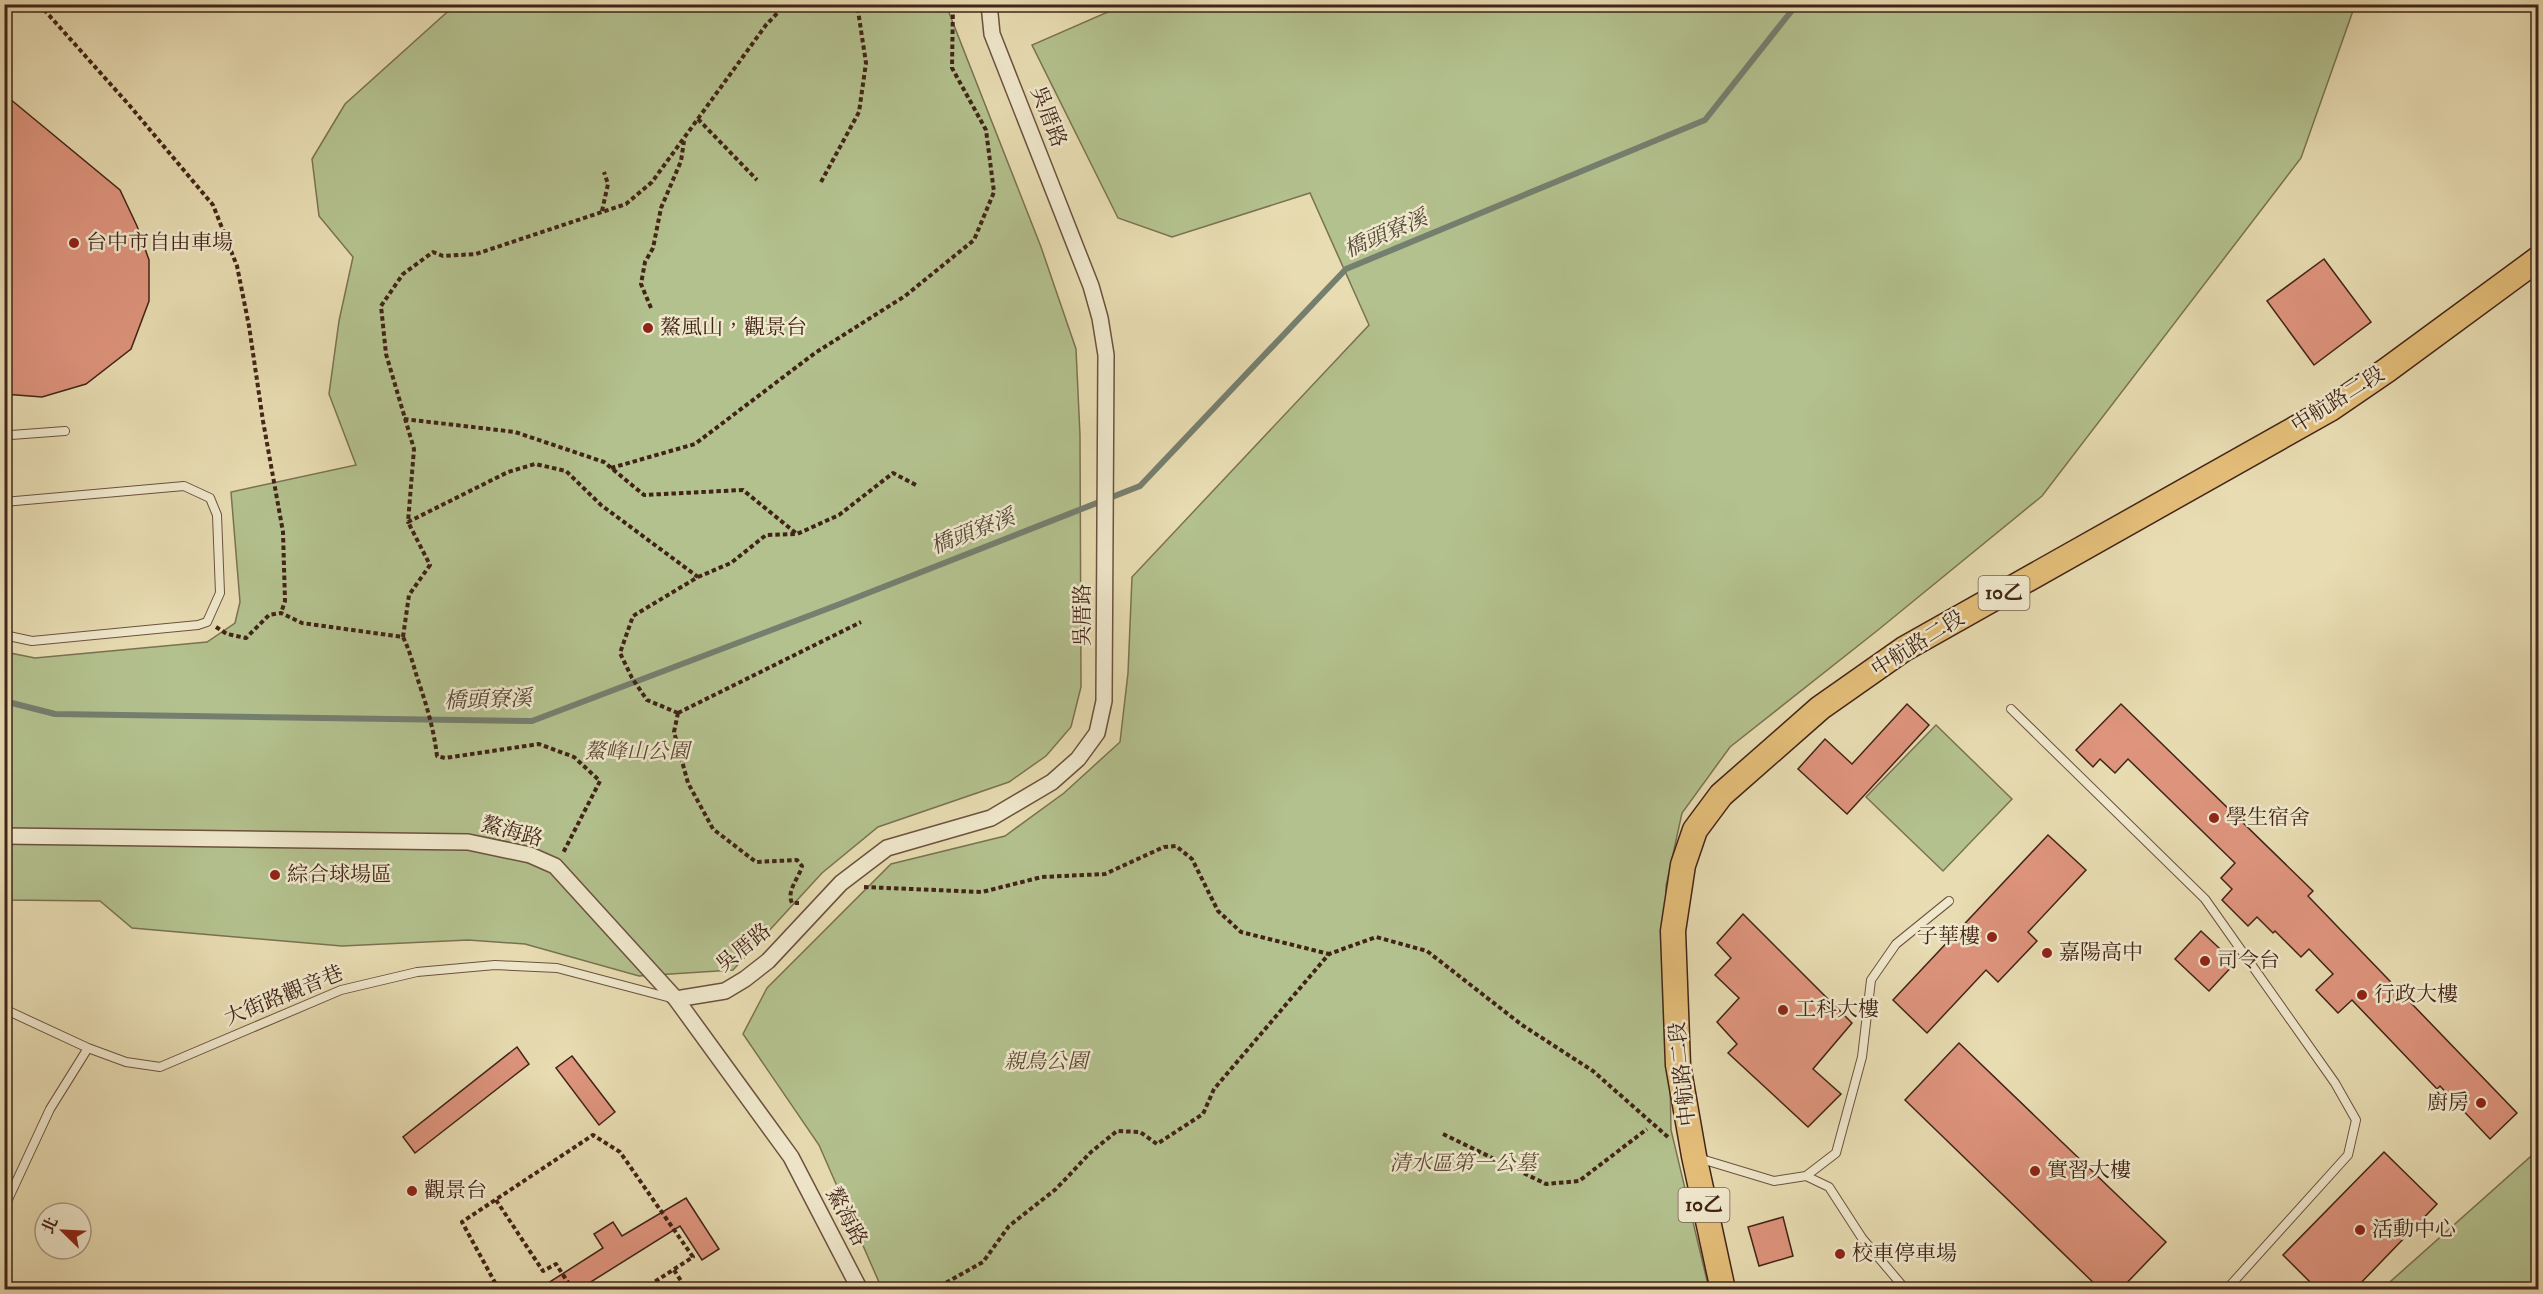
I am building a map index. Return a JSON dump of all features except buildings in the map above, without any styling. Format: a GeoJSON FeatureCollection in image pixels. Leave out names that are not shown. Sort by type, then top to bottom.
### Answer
{"type":"FeatureCollection","features":[{"type":"Feature","properties":{"kind":"main road","name":"中航路二段"},"geometry":{"type":"LineString","coordinates":[[1694,1156],[1678,1065],[1673,931],[1683,865],[1695,830],[1721,795],[1820,708],[1904,649],[2330,408],[2387,370],[2538,259]]}},
{"type":"Feature","properties":{"kind":"main road","name":"10乙"},"geometry":{"type":"LineString","coordinates":[[1694,1156],[1723,1290]]}},
{"type":"Feature","properties":{"kind":"street","name":"吳厝路"},"geometry":{"type":"LineString","coordinates":[[676,999],[724,991],[745,979],[768,962],[841,883],[887,848],[991,818],[1052,782],[1078,759],[1097,733],[1104,701],[1106,355],[1100,318],[1091,286],[992,34],[989,4]]}},
{"type":"Feature","properties":{"kind":"street","name":"鰲海路"},"geometry":{"type":"LineString","coordinates":[[4,836],[468,842],[530,855],[555,867],[676,999],[791,1157],[861,1290]]}},
{"type":"Feature","properties":{"kind":"lane"},"geometry":{"type":"LineString","coordinates":[[4,440],[11,435],[65,431]]}},
{"type":"Feature","properties":{"kind":"lane"},"geometry":{"type":"LineString","coordinates":[[4,502],[184,486],[210,498],[217,515],[220,593],[207,622],[198,625],[32,641],[4,635]]}},
{"type":"Feature","properties":{"kind":"lane"},"geometry":{"type":"LineString","coordinates":[[2011,709],[2205,899],[2335,1083],[2356,1120],[2348,1155],[2226,1290]]}},
{"type":"Feature","properties":{"kind":"lane"},"geometry":{"type":"LineString","coordinates":[[1694,1156],[1774,1181],[1806,1176],[1836,1153],[1862,1058],[1871,980],[1896,944],[1949,901]]}},
{"type":"Feature","properties":{"kind":"lane","name":"大街路觀音巷"},"geometry":{"type":"LineString","coordinates":[[4,1009],[88,1048],[126,1062],[160,1067],[341,990],[417,972],[495,965],[557,968],[676,999]]}},
{"type":"Feature","properties":{"kind":"lane"},"geometry":{"type":"LineString","coordinates":[[4,1208],[50,1109],[88,1048]]}},
{"type":"Feature","properties":{"kind":"lane"},"geometry":{"type":"LineString","coordinates":[[1806,1176],[1829,1187],[1862,1238],[1906,1290]]}},
{"type":"Feature","properties":{"kind":"path"},"geometry":{"type":"LineString","coordinates":[[39,4],[130,106],[213,205],[237,266],[249,326],[283,532],[285,601],[281,614]]}},
{"type":"Feature","properties":{"kind":"path"},"geometry":{"type":"LineString","coordinates":[[555,867],[574,835],[600,782],[574,757],[539,744],[445,758],[437,756],[429,710],[419,685],[412,654],[403,637],[410,595],[430,565],[408,522],[414,449],[386,354],[381,306],[403,273],[433,252],[443,256],[476,254],[626,204],[652,182],[766,25],[786,4]]}},
{"type":"Feature","properties":{"kind":"path"},"geometry":{"type":"LineString","coordinates":[[820,182],[860,112],[867,63],[857,4]]}},
{"type":"Feature","properties":{"kind":"path"},"geometry":{"type":"LineString","coordinates":[[611,468],[695,444],[815,353],[905,296],[974,240],[994,192],[986,130],[951,68],[953,4]]}},
{"type":"Feature","properties":{"kind":"path"},"geometry":{"type":"LineString","coordinates":[[698,119],[757,180]]}},
{"type":"Feature","properties":{"kind":"path"},"geometry":{"type":"LineString","coordinates":[[651,308],[641,284],[645,262],[653,248],[661,208],[681,161],[684,140]]}},
{"type":"Feature","properties":{"kind":"path"},"geometry":{"type":"LineString","coordinates":[[602,212],[608,184],[604,172]]}},
{"type":"Feature","properties":{"kind":"path"},"geometry":{"type":"LineString","coordinates":[[404,419],[515,432],[603,462],[644,495],[743,490],[797,534]]}},
{"type":"Feature","properties":{"kind":"path"},"geometry":{"type":"LineString","coordinates":[[408,522],[508,472],[535,464],[566,471],[602,506],[698,577]]}},
{"type":"Feature","properties":{"kind":"path"},"geometry":{"type":"LineString","coordinates":[[861,622],[678,713],[647,700],[632,678],[620,653],[633,616],[698,577],[731,563],[766,535],[797,534],[839,514],[892,472],[916,485]]}},
{"type":"Feature","properties":{"kind":"path"},"geometry":{"type":"LineString","coordinates":[[207,622],[227,634],[246,638],[269,615],[281,614],[302,622],[403,637]]}},
{"type":"Feature","properties":{"kind":"path"},"geometry":{"type":"LineString","coordinates":[[678,713],[674,732],[688,783],[713,829],[756,862],[797,860],[802,866],[791,890],[790,899],[792,903],[803,904]]}},
{"type":"Feature","properties":{"kind":"path"},"geometry":{"type":"LineString","coordinates":[[841,883],[868,887],[982,892],[1042,878],[1105,874],[1164,847],[1176,846],[1192,859],[1218,911],[1241,932],[1329,954]]}},
{"type":"Feature","properties":{"kind":"path"},"geometry":{"type":"LineString","coordinates":[[933,1290],[983,1262],[1009,1226],[1056,1190],[1091,1152],[1117,1131],[1140,1132],[1157,1144],[1203,1114],[1214,1089],[1329,954],[1376,937],[1427,951],[1522,1025],[1593,1071],[1661,1131],[1694,1156]]}},
{"type":"Feature","properties":{"kind":"path"},"geometry":{"type":"LineString","coordinates":[[1443,1134],[1546,1184],[1580,1181],[1647,1129]]}},
{"type":"Feature","properties":{"kind":"path"},"geometry":{"type":"LineString","coordinates":[[499,1290],[462,1222],[593,1135],[620,1152],[693,1257],[642,1290]]}},
{"type":"Feature","properties":{"kind":"path"},"geometry":{"type":"LineString","coordinates":[[496,1200],[543,1271],[555,1264],[573,1290]]}},
{"type":"Feature","properties":{"kind":"path"},"geometry":{"type":"LineString","coordinates":[[674,1270],[687,1290]]}},
{"type":"Feature","properties":{"kind":"green space"},"geometry":{"type":"Polygon","coordinates":[[[1126,4],[2355,5],[2301,158],[2042,496],[1730,747],[1682,813],[1666,886],[1671,1130],[1709,1289],[882,1289],[819,1145],[743,1034],[767,988],[891,864],[1005,836],[1064,793],[1120,742],[1128,673],[1132,577],[1369,325],[1310,193],[1172,237],[1118,218],[1032,45],[1126,4]]]}},
{"type":"Feature","properties":{"kind":"green space","name":"鰲峰山公園"},"geometry":{"type":"Polygon","coordinates":[[[455,5],[946,5],[1041,247],[1076,349],[1080,435],[1081,687],[1071,727],[1046,756],[1009,782],[878,827],[822,873],[733,970],[639,976],[525,944],[468,940],[342,946],[132,928],[100,901],[5,900],[5,652],[35,658],[207,642],[235,623],[240,602],[231,492],[356,465],[329,394],[339,321],[353,257],[319,216],[312,159],[345,104],[455,5]]]}},
{"type":"Feature","properties":{"kind":"green space"},"geometry":{"type":"Polygon","coordinates":[[[1936,725],[2012,799],[1943,871],[1866,797],[1936,725]]]}},
{"type":"Feature","properties":{"kind":"green space"},"geometry":{"type":"Polygon","coordinates":[[[2538,1150],[2538,1289],[2382,1289],[2538,1150]]]}},
{"type":"Feature","properties":{"kind":"waterway","name":"橋頭寮溪"},"geometry":{"type":"LineString","coordinates":[[4,701],[55,714],[532,721],[840,604],[1140,486],[1346,269],[1705,120],[1797,4]]}},
{"type":"Feature","properties":{"kind":"place","name":"台中市自由車場"},"geometry":{"type":"Point","coordinates":[74,243]}},
{"type":"Feature","properties":{"kind":"place","name":"鰲風山，觀景台"},"geometry":{"type":"Point","coordinates":[648,328]}},
{"type":"Feature","properties":{"kind":"place","name":"學生宿舍"},"geometry":{"type":"Point","coordinates":[2214,818]}},
{"type":"Feature","properties":{"kind":"place","name":"綜合球場區"},"geometry":{"type":"Point","coordinates":[275,875]}},
{"type":"Feature","properties":{"kind":"place","name":"子華樓"},"geometry":{"type":"Point","coordinates":[1992,937]}},
{"type":"Feature","properties":{"kind":"place","name":"嘉陽高中"},"geometry":{"type":"Point","coordinates":[2047,953]}},
{"type":"Feature","properties":{"kind":"place","name":"司令台"},"geometry":{"type":"Point","coordinates":[2205,961]}},
{"type":"Feature","properties":{"kind":"place","name":"行政大樓"},"geometry":{"type":"Point","coordinates":[2362,995]}},
{"type":"Feature","properties":{"kind":"place","name":"工科大樓"},"geometry":{"type":"Point","coordinates":[1783,1010]}},
{"type":"Feature","properties":{"kind":"place","name":"廚房"},"geometry":{"type":"Point","coordinates":[2481,1103]}},
{"type":"Feature","properties":{"kind":"place","name":"實習大樓"},"geometry":{"type":"Point","coordinates":[2035,1171]}},
{"type":"Feature","properties":{"kind":"place","name":"觀景台"},"geometry":{"type":"Point","coordinates":[412,1191]}},
{"type":"Feature","properties":{"kind":"place","name":"活動中心"},"geometry":{"type":"Point","coordinates":[2360,1230]}},
{"type":"Feature","properties":{"kind":"place","name":"校車停車場"},"geometry":{"type":"Point","coordinates":[1840,1254]}},
{"type":"Feature","properties":{"kind":"park label","name":"親鳥公園"},"geometry":{"type":"Point","coordinates":[1046,1062]}},
{"type":"Feature","properties":{"kind":"park label","name":"清水區第一公墓"},"geometry":{"type":"Point","coordinates":[1463,1164]}}]}
